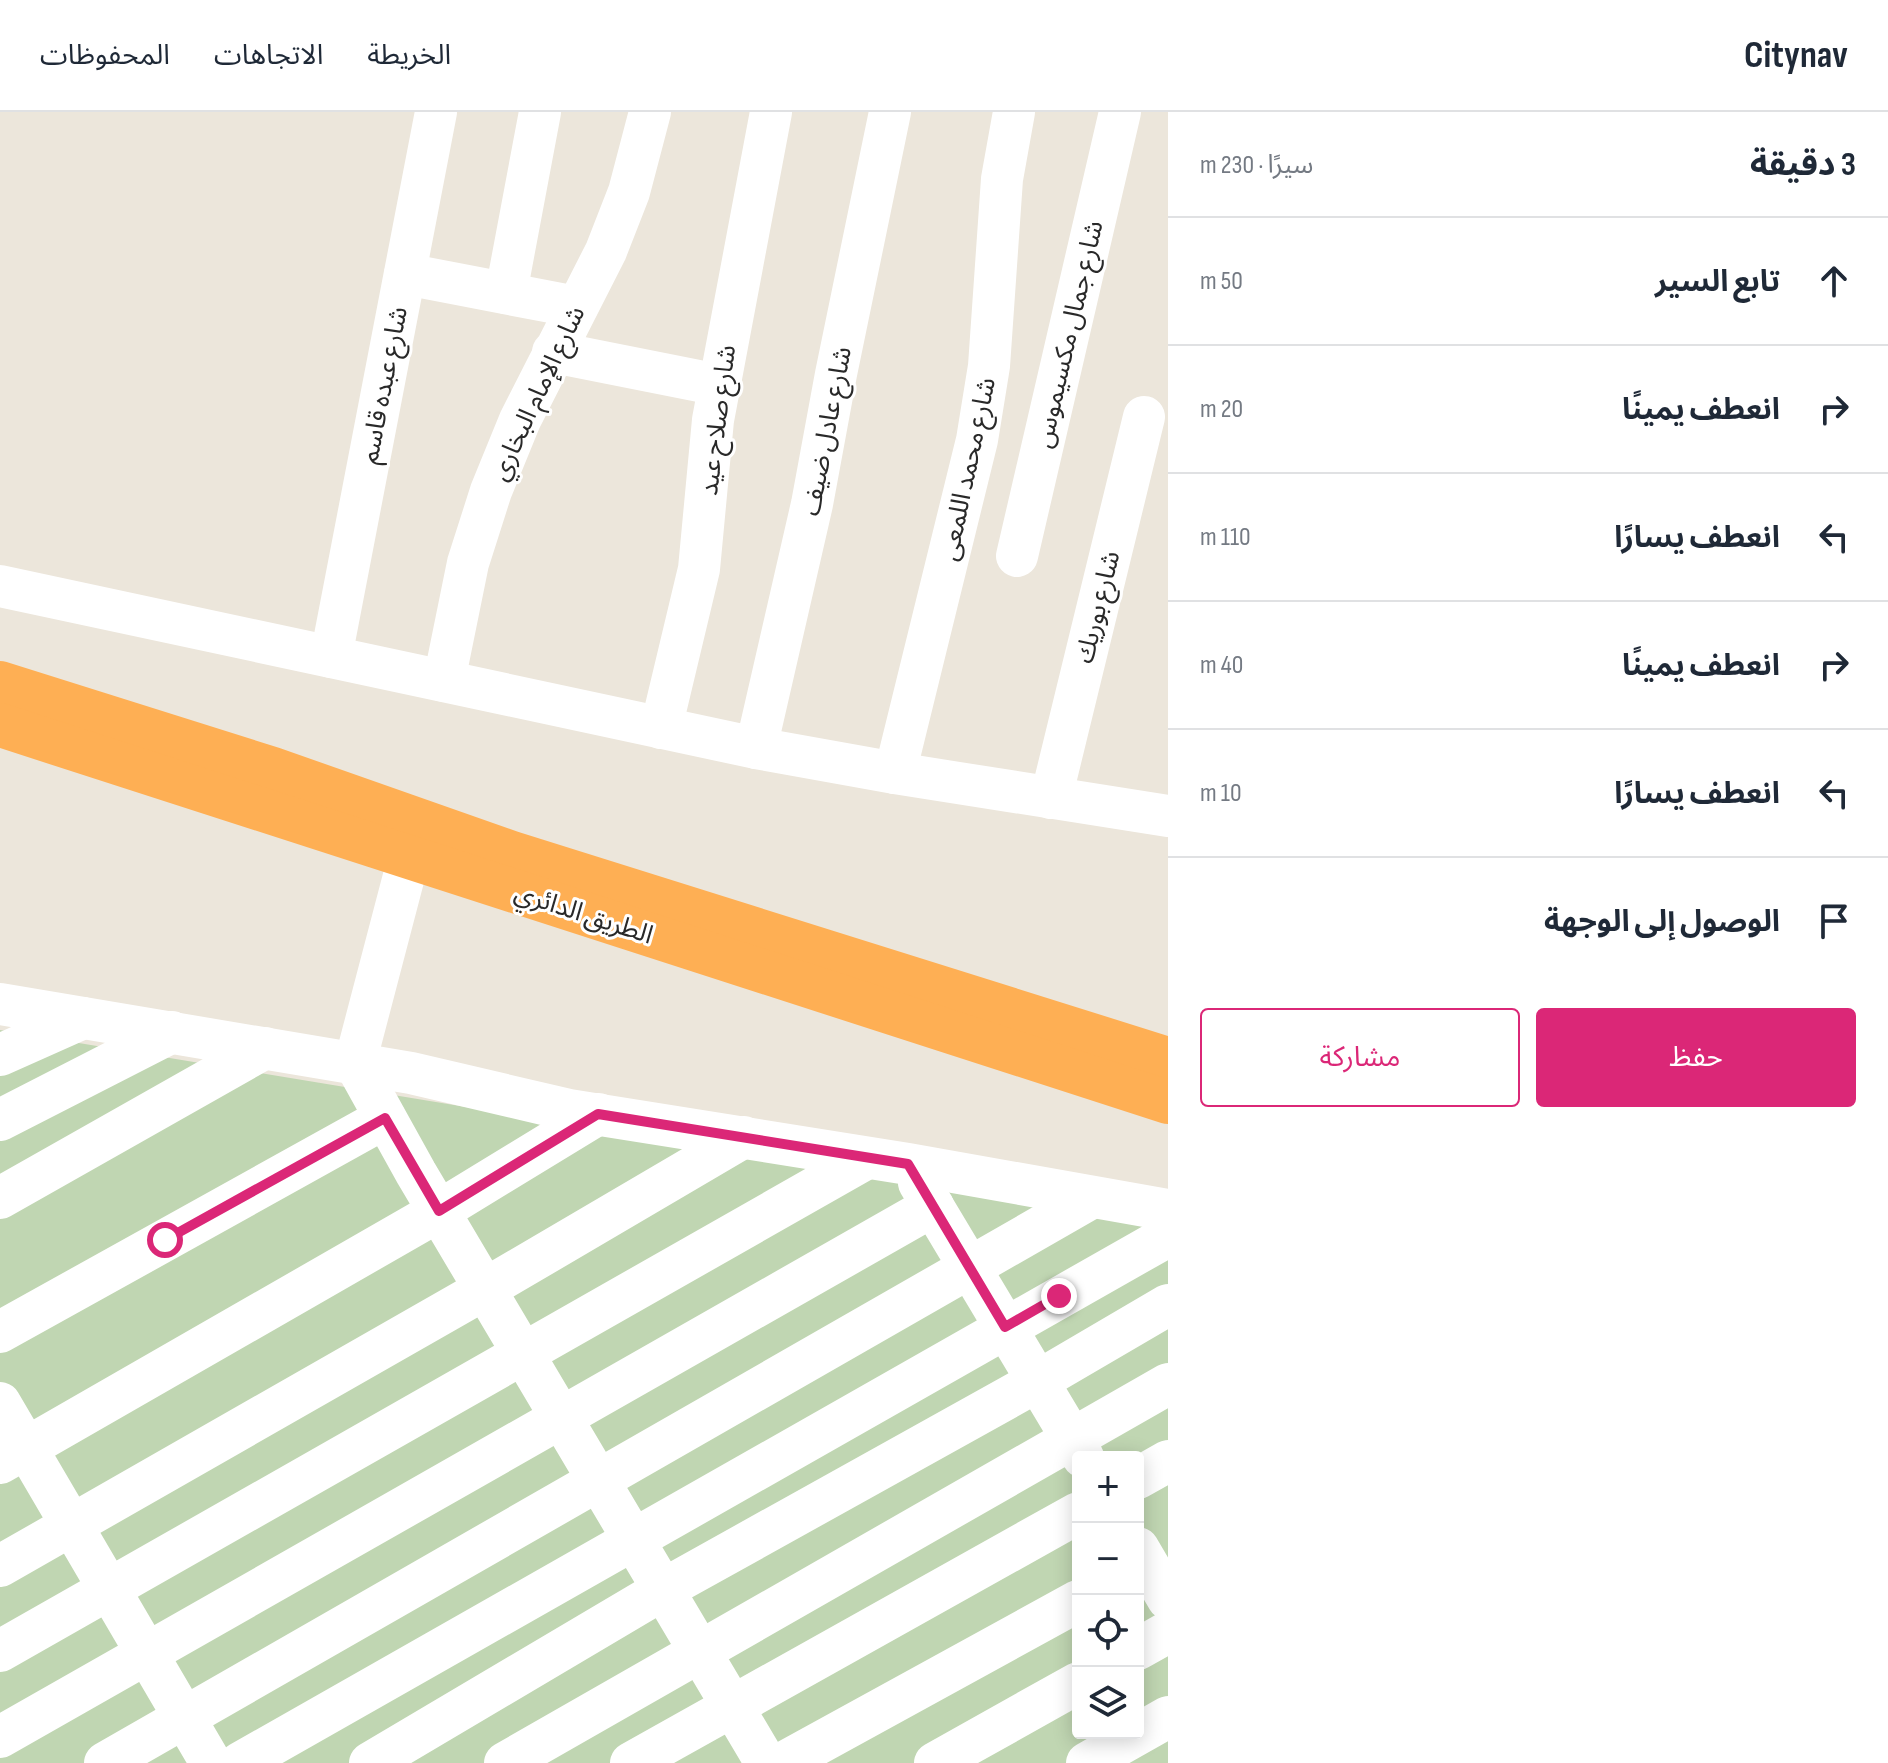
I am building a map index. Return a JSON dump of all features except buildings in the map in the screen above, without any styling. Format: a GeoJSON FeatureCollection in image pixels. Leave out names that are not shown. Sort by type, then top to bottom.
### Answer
{"type":"FeatureCollection","features":[{"type":"Feature","properties":{"kind":"highway","name":"الطريق الدائري"},"geometry":{"type":"LineString","coordinates":[[0,683],[273,769],[512,853],[1168,1059]]}},
{"type":"Feature","properties":{"kind":"highway","name":"الطريق الدائري"},"geometry":{"type":"LineString","coordinates":[[0,725],[1168,1102]]}},
{"type":"Feature","properties":{"kind":"street","name":"شارع عبده قاسم"},"geometry":{"type":"LineString","coordinates":[[331,657],[436,112]]}},
{"type":"Feature","properties":{"kind":"street"},"geometry":{"type":"LineString","coordinates":[[506,293],[540,112]]}},
{"type":"Feature","properties":{"kind":"street","name":"شارع الإمام البخاري"},"geometry":{"type":"LineString","coordinates":[[444,681],[468,563],[491,491],[520,420],[606,251],[629,192],[650,112]]}},
{"type":"Feature","properties":{"kind":"street","name":"شارع صلاح عيد"},"geometry":{"type":"LineString","coordinates":[[661,728],[699,569],[710,444],[719,385],[771,112]]}},
{"type":"Feature","properties":{"kind":"street","name":"شارع عادل ضيف"},"geometry":{"type":"LineString","coordinates":[[756,748],[804,541],[890,112]]}},
{"type":"Feature","properties":{"kind":"street","name":"شارع محمد اللمعى"},"geometry":{"type":"LineString","coordinates":[[895,773],[977,440],[989,366],[1002,179],[1014,112]]}},
{"type":"Feature","properties":{"kind":"street","name":"شارع جمال مكسيموس"},"geometry":{"type":"LineString","coordinates":[[1017,556],[1120,112]]}},
{"type":"Feature","properties":{"kind":"street"},"geometry":{"type":"LineString","coordinates":[[405,274],[577,307]]}},
{"type":"Feature","properties":{"kind":"street"},"geometry":{"type":"LineString","coordinates":[[553,352],[719,385]]}},
{"type":"Feature","properties":{"kind":"street","name":"شارع بوريك"},"geometry":{"type":"LineString","coordinates":[[1051,798],[1150,413]]}},
{"type":"Feature","properties":{"kind":"street"},"geometry":{"type":"LineString","coordinates":[[0,586],[756,748],[1168,816]]}},
{"type":"Feature","properties":{"kind":"street"},"geometry":{"type":"LineString","coordinates":[[409,857],[355,1063],[439,1211],[766,1763]]}},
{"type":"Feature","properties":{"kind":"street"},"geometry":{"type":"LineString","coordinates":[[0,1004],[355,1063],[598,1114],[1168,1210]]}},
{"type":"Feature","properties":{"kind":"street"},"geometry":{"type":"LineString","coordinates":[[0,1055],[83,1018]]}},
{"type":"Feature","properties":{"kind":"street"},"geometry":{"type":"LineString","coordinates":[[0,1120],[172,1032]]}},
{"type":"Feature","properties":{"kind":"street"},"geometry":{"type":"LineString","coordinates":[[0,1198],[265,1048]]}},
{"type":"Feature","properties":{"kind":"street"},"geometry":{"type":"LineString","coordinates":[[13,1456],[439,1211],[598,1114]]}},
{"type":"Feature","properties":{"kind":"street"},"geometry":{"type":"LineString","coordinates":[[0,1332],[385,1118]]}},
{"type":"Feature","properties":{"kind":"street"},"geometry":{"type":"LineString","coordinates":[[0,1566],[744,1137]]}},
{"type":"Feature","properties":{"kind":"street"},"geometry":{"type":"LineString","coordinates":[[0,1651],[867,1158]]}},
{"type":"Feature","properties":{"kind":"street"},"geometry":{"type":"LineString","coordinates":[[908,1164],[1078,1448]]}},
{"type":"Feature","properties":{"kind":"street"},"geometry":{"type":"LineString","coordinates":[[105,1763],[1091,1198]]}},
{"type":"Feature","properties":{"kind":"street"},"geometry":{"type":"LineString","coordinates":[[0,1737],[933,1206]]}},
{"type":"Feature","properties":{"kind":"street"},"geometry":{"type":"LineString","coordinates":[[240,1763],[633,1537],[1168,1236]]}},
{"type":"Feature","properties":{"kind":"street"},"geometry":{"type":"LineString","coordinates":[[370,1763],[664,1589],[1168,1305]]}},
{"type":"Feature","properties":{"kind":"street"},"geometry":{"type":"LineString","coordinates":[[505,1763],[700,1650],[1078,1448],[1168,1384]]}},
{"type":"Feature","properties":{"kind":"street"},"geometry":{"type":"LineString","coordinates":[[0,1403],[13,1456],[71,1525],[211,1763]]}},
{"type":"Feature","properties":{"kind":"street"},"geometry":{"type":"LineString","coordinates":[[1144,1475],[1168,1461]]}},
{"type":"Feature","properties":{"kind":"street"},"geometry":{"type":"LineString","coordinates":[[631,1763],[1072,1516]]}},
{"type":"Feature","properties":{"kind":"street"},"geometry":{"type":"LineString","coordinates":[[1148,1557],[1168,1599]]}},
{"type":"Feature","properties":{"kind":"street"},"geometry":{"type":"LineString","coordinates":[[783,1763],[1072,1604]]}},
{"type":"Feature","properties":{"kind":"street"},"geometry":{"type":"LineString","coordinates":[[1144,1646],[1168,1632]]}},
{"type":"Feature","properties":{"kind":"street"},"geometry":{"type":"LineString","coordinates":[[935,1763],[1072,1686]]}},
{"type":"Feature","properties":{"kind":"street"},"geometry":{"type":"LineString","coordinates":[[1087,1763],[1168,1717]]}},
{"type":"Feature","properties":{"kind":"green space"},"geometry":{"type":"Polygon","coordinates":[[[0,1030],[1168,1223],[1168,1763],[0,1763],[0,1030]]]}},
{"type":"Feature","properties":{"kind":"route"},"geometry":{"type":"LineString","coordinates":[[165,1240],[385,1118],[439,1211],[598,1114],[908,1164],[1005,1327],[1059,1296]]}}]}
